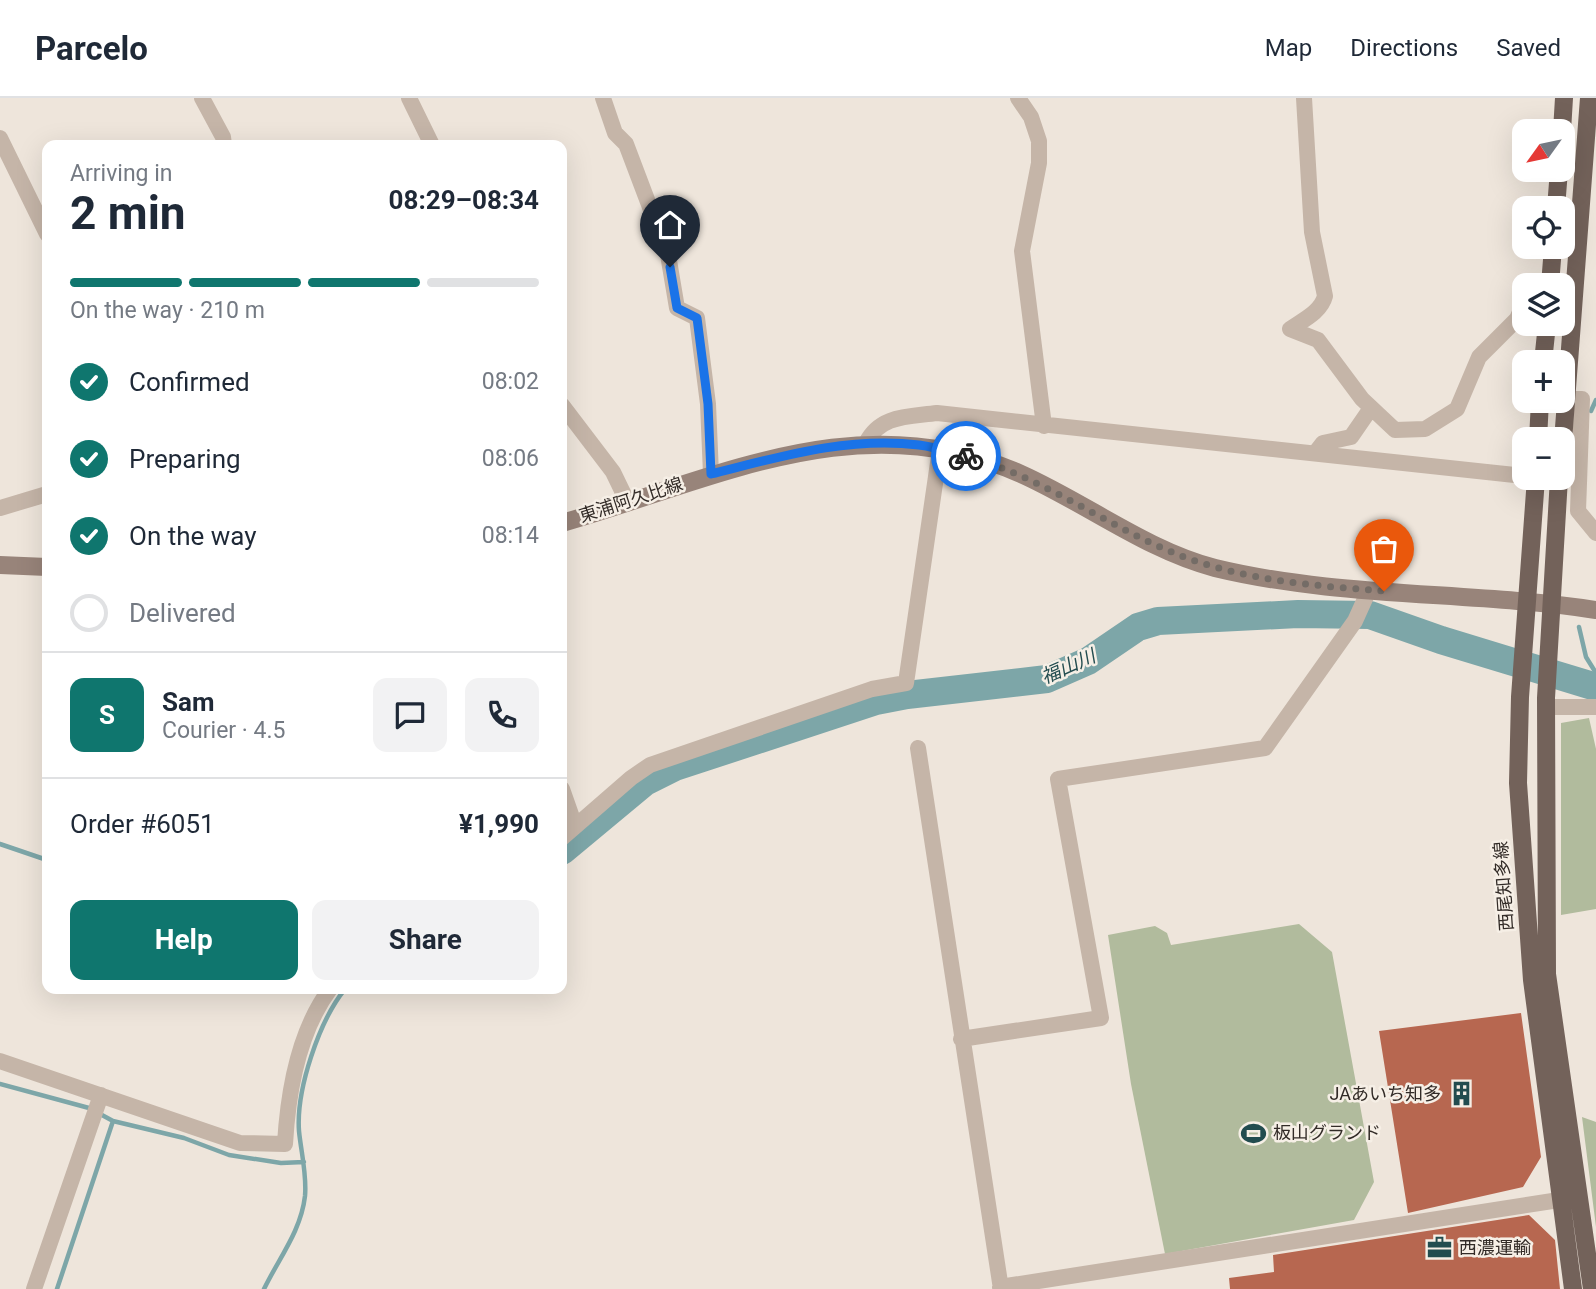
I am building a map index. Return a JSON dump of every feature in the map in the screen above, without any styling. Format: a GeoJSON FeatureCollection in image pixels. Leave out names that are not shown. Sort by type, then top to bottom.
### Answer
{"type":"FeatureCollection","features":[{"type":"Feature","properties":{"kind":"main road"},"geometry":{"type":"LineString","coordinates":[[1563,119],[1564,98]]}},
{"type":"Feature","properties":{"kind":"main road"},"geometry":{"type":"LineString","coordinates":[[1569,427],[1582,396],[1589,98]]}},
{"type":"Feature","properties":{"kind":"main road","name":"東浦阿久比線"},"geometry":{"type":"LineString","coordinates":[[567,521],[711,474],[805,451],[866,443],[919,445],[1020,474],[1177,554],[1213,567],[1259,576],[1362,606],[1526,600],[1596,610]]}},
{"type":"Feature","properties":{"kind":"main road","name":"西尾知多線"},"geometry":{"type":"LineString","coordinates":[[1534,490],[1526,600],[1527,626],[1520,697],[1518,783],[1532,981],[1571,1199],[1592,1289]]}},
{"type":"Feature","properties":{"kind":"main road","name":"西尾知多線"},"geometry":{"type":"LineString","coordinates":[[1558,490],[1546,703],[1547,974],[1571,1199],[1573,1289]]}},
{"type":"Feature","properties":{"kind":"main road"},"geometry":{"type":"LineString","coordinates":[[0,565],[42,567]]}},
{"type":"Feature","properties":{"kind":"street"},"geometry":{"type":"LineString","coordinates":[[202,98],[223,140]]}},
{"type":"Feature","properties":{"kind":"street"},"geometry":{"type":"LineString","coordinates":[[409,98],[430,140]]}},
{"type":"Feature","properties":{"kind":"street"},"geometry":{"type":"LineString","coordinates":[[1018,98],[1031,117],[1039,141],[1039,163],[1022,251],[1044,426]]}},
{"type":"Feature","properties":{"kind":"street"},"geometry":{"type":"LineString","coordinates":[[1304,98],[1312,232],[1325,296],[1323,304],[1290,329],[1318,340],[1371,408],[1395,430],[1424,429],[1457,409],[1479,357],[1512,324]]}},
{"type":"Feature","properties":{"kind":"street"},"geometry":{"type":"LineString","coordinates":[[608,100],[615,133],[626,144],[654,218],[663,225],[677,308],[697,318],[708,404],[711,474]]}},
{"type":"Feature","properties":{"kind":"street"},"geometry":{"type":"LineString","coordinates":[[0,138],[42,224]]}},
{"type":"Feature","properties":{"kind":"street"},"geometry":{"type":"LineString","coordinates":[[1582,396],[1578,511],[1596,533]]}},
{"type":"Feature","properties":{"kind":"street"},"geometry":{"type":"LineString","coordinates":[[1316,452],[1323,443],[1351,437],[1371,408]]}},
{"type":"Feature","properties":{"kind":"street"},"geometry":{"type":"LineString","coordinates":[[567,411],[613,471],[628,501]]}},
{"type":"Feature","properties":{"kind":"street"},"geometry":{"type":"LineString","coordinates":[[866,443],[873,429],[894,419],[937,413],[1512,475]]}},
{"type":"Feature","properties":{"kind":"street"},"geometry":{"type":"LineString","coordinates":[[567,833],[650,765],[872,690],[906,683],[940,449]]}},
{"type":"Feature","properties":{"kind":"street"},"geometry":{"type":"LineString","coordinates":[[0,508],[42,495]]}},
{"type":"Feature","properties":{"kind":"street"},"geometry":{"type":"LineString","coordinates":[[961,1039],[1101,1018],[1058,779],[1265,748],[1362,606]]}},
{"type":"Feature","properties":{"kind":"street"},"geometry":{"type":"LineString","coordinates":[[1546,703],[1596,707]]}},
{"type":"Feature","properties":{"kind":"street"},"geometry":{"type":"LineString","coordinates":[[918,748],[1001,1288],[1571,1199]]}},
{"type":"Feature","properties":{"kind":"street"},"geometry":{"type":"LineString","coordinates":[[567,803],[575,826]]}},
{"type":"Feature","properties":{"kind":"street"},"geometry":{"type":"LineString","coordinates":[[0,1061],[240,1143],[285,1144],[287,1109],[299,1058],[314,1018],[327,994]]}},
{"type":"Feature","properties":{"kind":"street"},"geometry":{"type":"LineString","coordinates":[[34,1289],[101,1095]]}},
{"type":"Feature","properties":{"kind":"green space"},"geometry":{"type":"Polygon","coordinates":[[[1589,718],[1596,749],[1596,909],[1561,915],[1561,723],[1589,718]]]}},
{"type":"Feature","properties":{"kind":"green space","name":"板山グランド"},"geometry":{"type":"Polygon","coordinates":[[[1299,924],[1332,952],[1374,1182],[1354,1220],[1165,1254],[1131,1084],[1108,935],[1155,926],[1167,933],[1171,945],[1299,924]]]}},
{"type":"Feature","properties":{"kind":"green space"},"geometry":{"type":"Polygon","coordinates":[[[1582,1117],[1596,1122],[1596,1227],[1582,1117]]]}},
{"type":"Feature","properties":{"kind":"building","name":"JAあいち知多"},"geometry":{"type":"Polygon","coordinates":[[[1521,1013],[1541,1157],[1523,1187],[1408,1213],[1379,1031],[1521,1013]]]}},
{"type":"Feature","properties":{"kind":"building","name":"西濃運輸"},"geometry":{"type":"Polygon","coordinates":[[[1529,1215],[1555,1240],[1560,1289],[1230,1289],[1229,1278],[1274,1272],[1273,1255],[1529,1215]]]}},
{"type":"Feature","properties":{"kind":"waterway"},"geometry":{"type":"LineString","coordinates":[[1591,411],[1596,400]]}},
{"type":"Feature","properties":{"kind":"waterway","name":"福山川"},"geometry":{"type":"LineString","coordinates":[[567,847],[645,782],[675,767],[876,701],[1047,679],[1088,661],[1138,627],[1158,621],[1298,614],[1370,615],[1441,640],[1596,687]]}},
{"type":"Feature","properties":{"kind":"waterway"},"geometry":{"type":"LineString","coordinates":[[1579,627],[1586,657],[1596,673]]}},
{"type":"Feature","properties":{"kind":"waterway"},"geometry":{"type":"LineString","coordinates":[[0,844],[42,858]]}},
{"type":"Feature","properties":{"kind":"waterway"},"geometry":{"type":"LineString","coordinates":[[264,1289],[294,1233],[303,1209],[305,1171],[299,1131],[301,1096],[318,1037],[341,994]]}},
{"type":"Feature","properties":{"kind":"waterway"},"geometry":{"type":"LineString","coordinates":[[0,1084],[89,1108],[113,1121]]}},
{"type":"Feature","properties":{"kind":"waterway"},"geometry":{"type":"LineString","coordinates":[[57,1289],[113,1121],[184,1138],[229,1155],[281,1163],[304,1162]]}},
{"type":"Feature","properties":{"kind":"way so far"},"geometry":{"type":"LineString","coordinates":[[966,456],[1020,474],[1139,536],[1213,567],[1315,584],[1384,591]]}},
{"type":"Feature","properties":{"kind":"place","name":"JAあいち知多"},"geometry":{"type":"Point","coordinates":[1461,1094]}},
{"type":"Feature","properties":{"kind":"place","name":"板山グランド"},"geometry":{"type":"Point","coordinates":[1253,1133]}},
{"type":"Feature","properties":{"kind":"place","name":"西濃運輸"},"geometry":{"type":"Point","coordinates":[1439,1248]}},
{"type":"Feature","properties":{"kind":"route"},"geometry":{"type":"LineString","coordinates":[[670,267],[677,308],[697,318],[708,404],[711,474],[844,444],[919,445],[966,456]]}}]}
